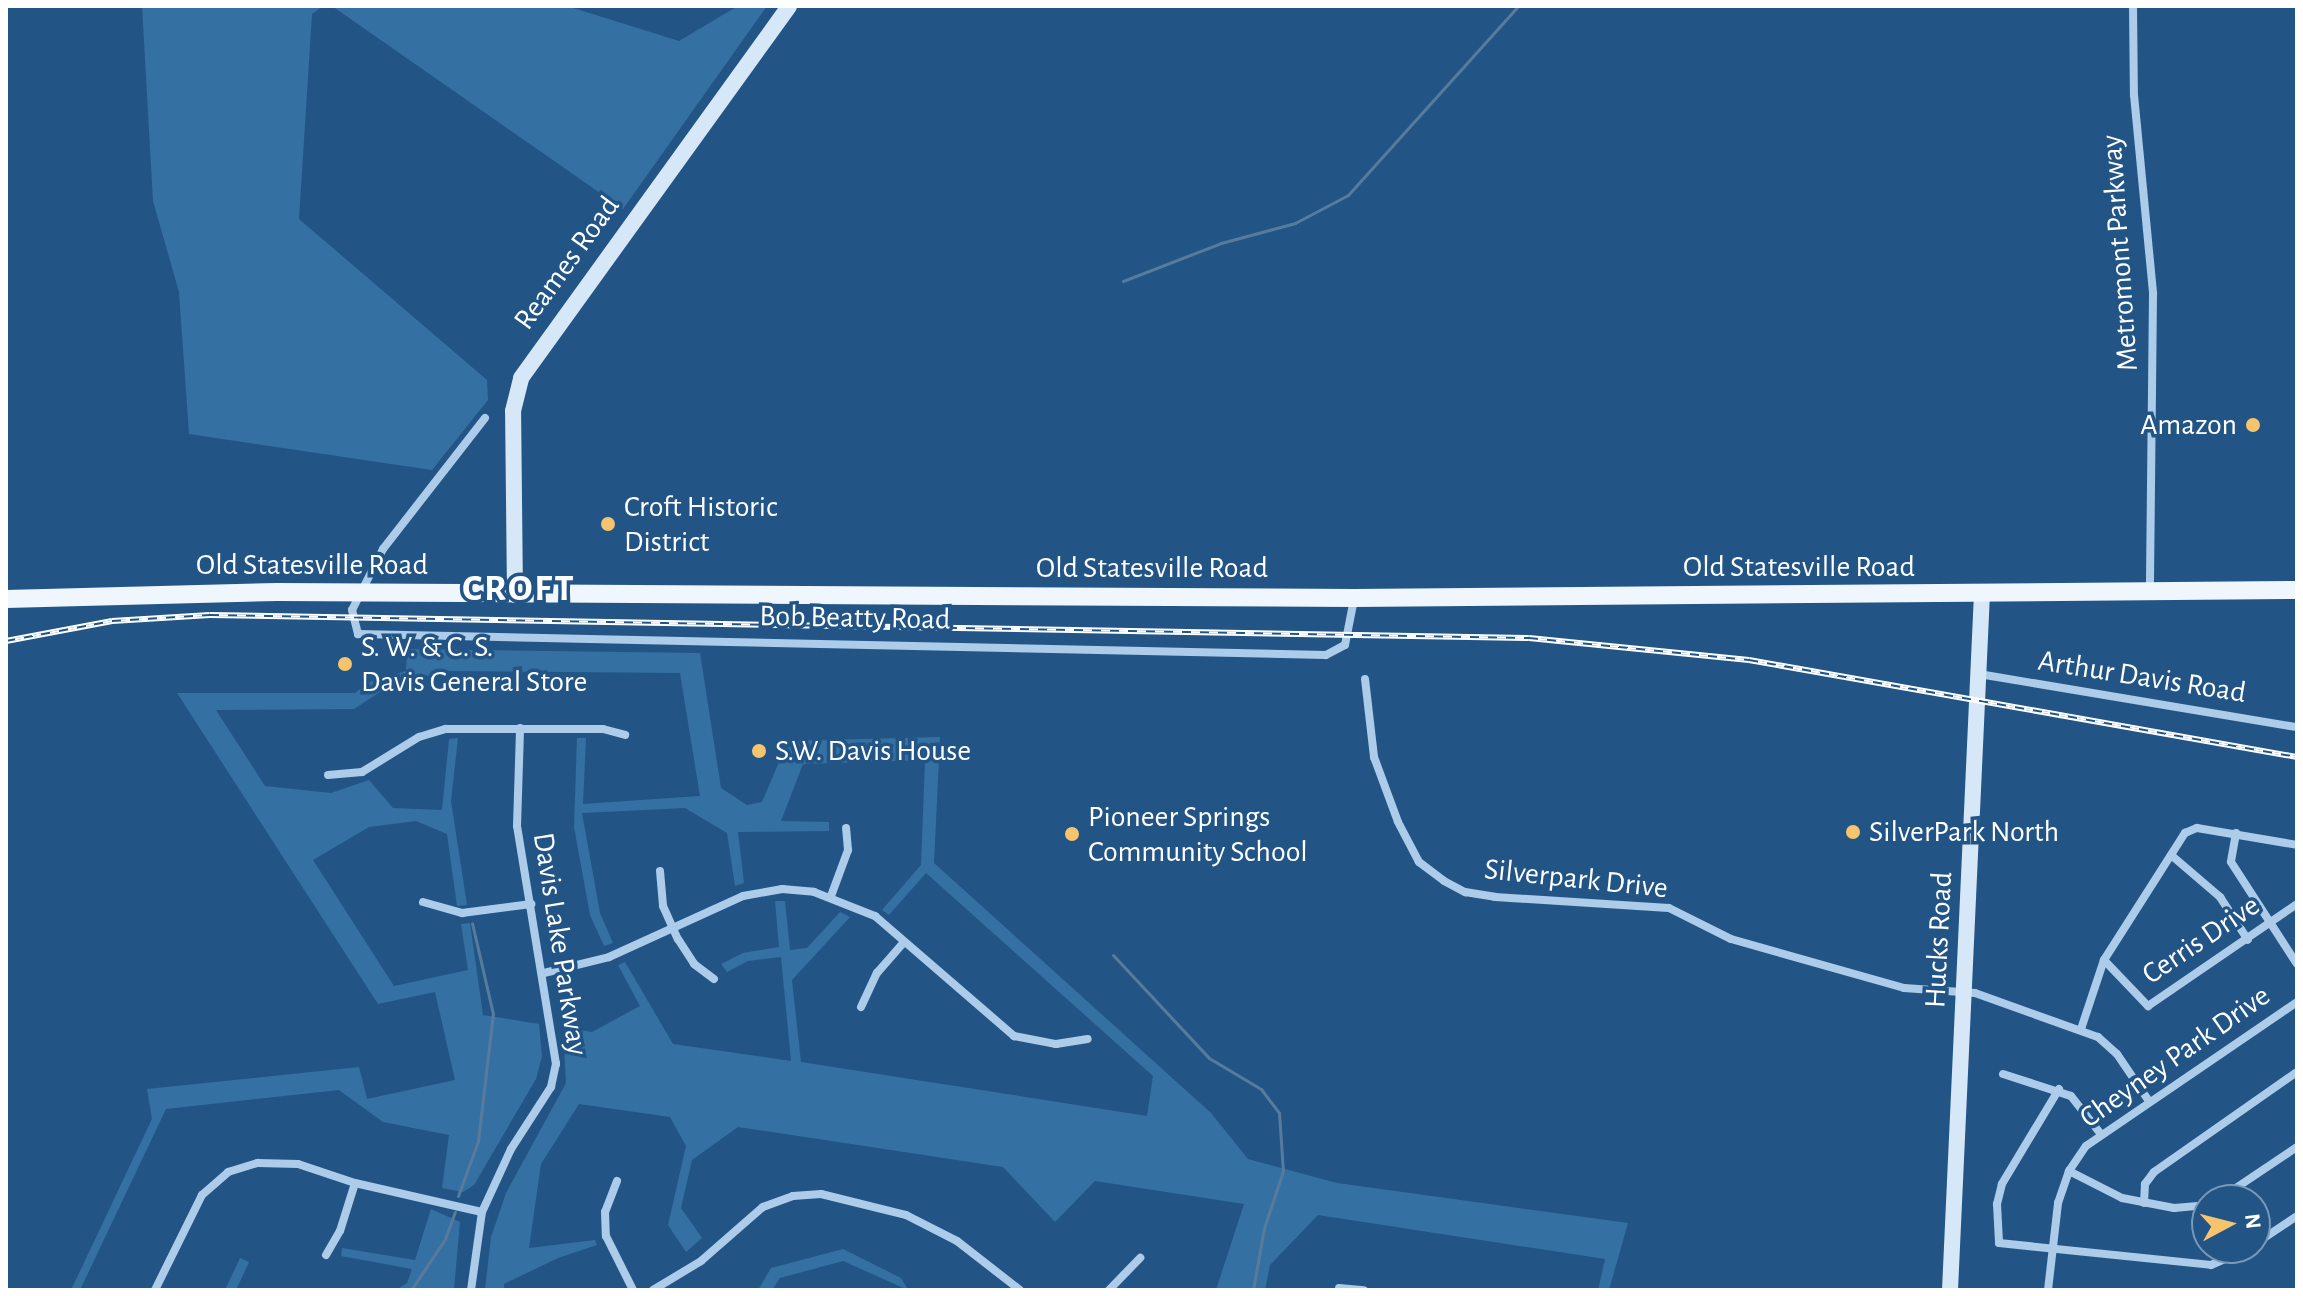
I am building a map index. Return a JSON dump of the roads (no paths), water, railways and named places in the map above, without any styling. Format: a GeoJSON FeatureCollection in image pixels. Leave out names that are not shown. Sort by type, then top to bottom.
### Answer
{"type":"FeatureCollection","features":[{"type":"Feature","properties":{"kind":"main road","name":"Reames Road"},"geometry":{"type":"LineString","coordinates":[[515,595],[513,411],[521,378],[789,6]]}},
{"type":"Feature","properties":{"kind":"main road","name":"Old Statesville Road"},"geometry":{"type":"LineString","coordinates":[[6,599],[359,593],[1354,598],[2297,590]]}},
{"type":"Feature","properties":{"kind":"main road","name":"Hucks Road"},"geometry":{"type":"LineString","coordinates":[[1950,1290],[1982,593]]}},
{"type":"Feature","properties":{"kind":"street","name":"Metromont Parkway"},"geometry":{"type":"LineString","coordinates":[[2133,6],[2134,95],[2153,294],[2150,592]]}},
{"type":"Feature","properties":{"kind":"street"},"geometry":{"type":"LineString","coordinates":[[359,593],[401,522],[485,418]]}},
{"type":"Feature","properties":{"kind":"street","name":"Bob Beatty Road"},"geometry":{"type":"LineString","coordinates":[[359,593],[352,627],[362,635],[1326,655],[1345,645],[1354,598]]}},
{"type":"Feature","properties":{"kind":"street","name":"Arthur Davis Road"},"geometry":{"type":"LineString","coordinates":[[1979,674],[2297,727]]}},
{"type":"Feature","properties":{"kind":"street","name":"Silverpark Drive"},"geometry":{"type":"LineString","coordinates":[[1365,679],[1374,757],[1398,822],[1419,862],[1465,892],[1669,908],[1731,939],[1904,988],[1965,992],[2081,1029],[2107,1043],[2149,1101]]}},
{"type":"Feature","properties":{"kind":"street"},"geometry":{"type":"LineString","coordinates":[[328,775],[362,772],[431,732],[520,728],[603,729],[625,735]]}},
{"type":"Feature","properties":{"kind":"street","name":"Davis Lake Parkway"},"geometry":{"type":"LineString","coordinates":[[471,1290],[482,1212],[511,1149],[555,1078],[556,1047],[517,826],[520,728]]}},
{"type":"Feature","properties":{"kind":"street"},"geometry":{"type":"LineString","coordinates":[[831,896],[848,850],[846,828]]}},
{"type":"Feature","properties":{"kind":"street"},"geometry":{"type":"LineString","coordinates":[[2081,1029],[2104,960],[2191,829],[2236,833],[2297,845]]}},
{"type":"Feature","properties":{"kind":"street"},"geometry":{"type":"LineString","coordinates":[[2236,833],[2231,862],[2297,964]]}},
{"type":"Feature","properties":{"kind":"street"},"geometry":{"type":"LineString","coordinates":[[2171,855],[2220,897],[2248,940]]}},
{"type":"Feature","properties":{"kind":"street"},"geometry":{"type":"LineString","coordinates":[[660,871],[663,906],[673,928],[694,964],[714,979]]}},
{"type":"Feature","properties":{"kind":"street"},"geometry":{"type":"LineString","coordinates":[[544,973],[609,957],[762,891],[831,896],[875,916],[1014,1036],[1056,1044],[1088,1039]]}},
{"type":"Feature","properties":{"kind":"street"},"geometry":{"type":"LineString","coordinates":[[423,902],[462,913],[531,904]]}},
{"type":"Feature","properties":{"kind":"street","name":"Cerris Drive"},"geometry":{"type":"LineString","coordinates":[[2104,960],[2115,967],[2141,1005],[2148,1006],[2297,904]]}},
{"type":"Feature","properties":{"kind":"street"},"geometry":{"type":"LineString","coordinates":[[861,1007],[877,973],[904,942]]}},
{"type":"Feature","properties":{"kind":"street","name":"Cheyney Park Drive"},"geometry":{"type":"LineString","coordinates":[[2048,1290],[2052,1247],[2069,1171],[2100,1133],[2297,1002]]}},
{"type":"Feature","properties":{"kind":"street"},"geometry":{"type":"LineString","coordinates":[[2144,1203],[2145,1184],[2154,1172],[2297,1072]]}},
{"type":"Feature","properties":{"kind":"street"},"geometry":{"type":"LineString","coordinates":[[2003,1074],[2059,1089],[2071,1096],[2100,1133]]}},
{"type":"Feature","properties":{"kind":"street"},"geometry":{"type":"LineString","coordinates":[[2059,1089],[2017,1152],[1997,1204],[1999,1243],[2191,1263]]}},
{"type":"Feature","properties":{"kind":"street"},"geometry":{"type":"LineString","coordinates":[[2242,1184],[2297,1147]]}},
{"type":"Feature","properties":{"kind":"street"},"geometry":{"type":"LineString","coordinates":[[155,1290],[192,1209],[228,1172],[286,1162],[355,1183],[482,1212]]}},
{"type":"Feature","properties":{"kind":"street"},"geometry":{"type":"LineString","coordinates":[[2069,1171],[2112,1195],[2144,1203],[2191,1207]]}},
{"type":"Feature","properties":{"kind":"street"},"geometry":{"type":"LineString","coordinates":[[617,1181],[605,1212],[606,1236],[633,1290]]}},
{"type":"Feature","properties":{"kind":"street"},"geometry":{"type":"LineString","coordinates":[[326,1255],[340,1231],[355,1183]]}},
{"type":"Feature","properties":{"kind":"street"},"geometry":{"type":"LineString","coordinates":[[653,1290],[701,1261],[763,1207],[793,1196],[821,1194],[906,1215],[957,1241],[1020,1290]]}},
{"type":"Feature","properties":{"kind":"street"},"geometry":{"type":"LineString","coordinates":[[2271,1233],[2297,1216]]}},
{"type":"Feature","properties":{"kind":"street"},"geometry":{"type":"LineString","coordinates":[[1109,1290],[1140,1258]]}},
{"type":"Feature","properties":{"kind":"street"},"geometry":{"type":"LineString","coordinates":[[1339,1288],[1364,1290]]}},
{"type":"Feature","properties":{"kind":"waterway"},"geometry":{"type":"LineString","coordinates":[[1123,281],[1221,243],[1295,223],[1348,195],[1518,6]]}},
{"type":"Feature","properties":{"kind":"waterway"},"geometry":{"type":"LineString","coordinates":[[458,1196],[478,1141],[493,1014],[472,923]]}},
{"type":"Feature","properties":{"kind":"waterway"},"geometry":{"type":"LineString","coordinates":[[1113,955],[1209,1058],[1261,1089],[1279,1113],[1283,1171],[1264,1228],[1253,1290]]}},
{"type":"Feature","properties":{"kind":"waterway"},"geometry":{"type":"LineString","coordinates":[[411,1290],[445,1239],[455,1212]]}},
{"type":"Feature","properties":{"kind":"railway"},"geometry":{"type":"LineString","coordinates":[[6,641],[112,621],[210,615],[1529,638],[1749,660],[2297,757]]}},
{"type":"Feature","properties":{"kind":"place","name":"Amazon"},"geometry":{"type":"Point","coordinates":[2253,425]}},
{"type":"Feature","properties":{"kind":"place","name":"Croft Historic District"},"geometry":{"type":"Point","coordinates":[608,524]}},
{"type":"Feature","properties":{"kind":"place","name":"S. W. & C. S. Davis General Store"},"geometry":{"type":"Point","coordinates":[345,664]}},
{"type":"Feature","properties":{"kind":"place","name":"S.W. Davis House"},"geometry":{"type":"Point","coordinates":[759,751]}},
{"type":"Feature","properties":{"kind":"place","name":"SilverPark North"},"geometry":{"type":"Point","coordinates":[1853,832]}},
{"type":"Feature","properties":{"kind":"place","name":"Pioneer Springs Community School"},"geometry":{"type":"Point","coordinates":[1072,834]}},
{"type":"Feature","properties":{"kind":"district","name":"CROFT"},"geometry":{"type":"Point","coordinates":[519,590]}}]}
